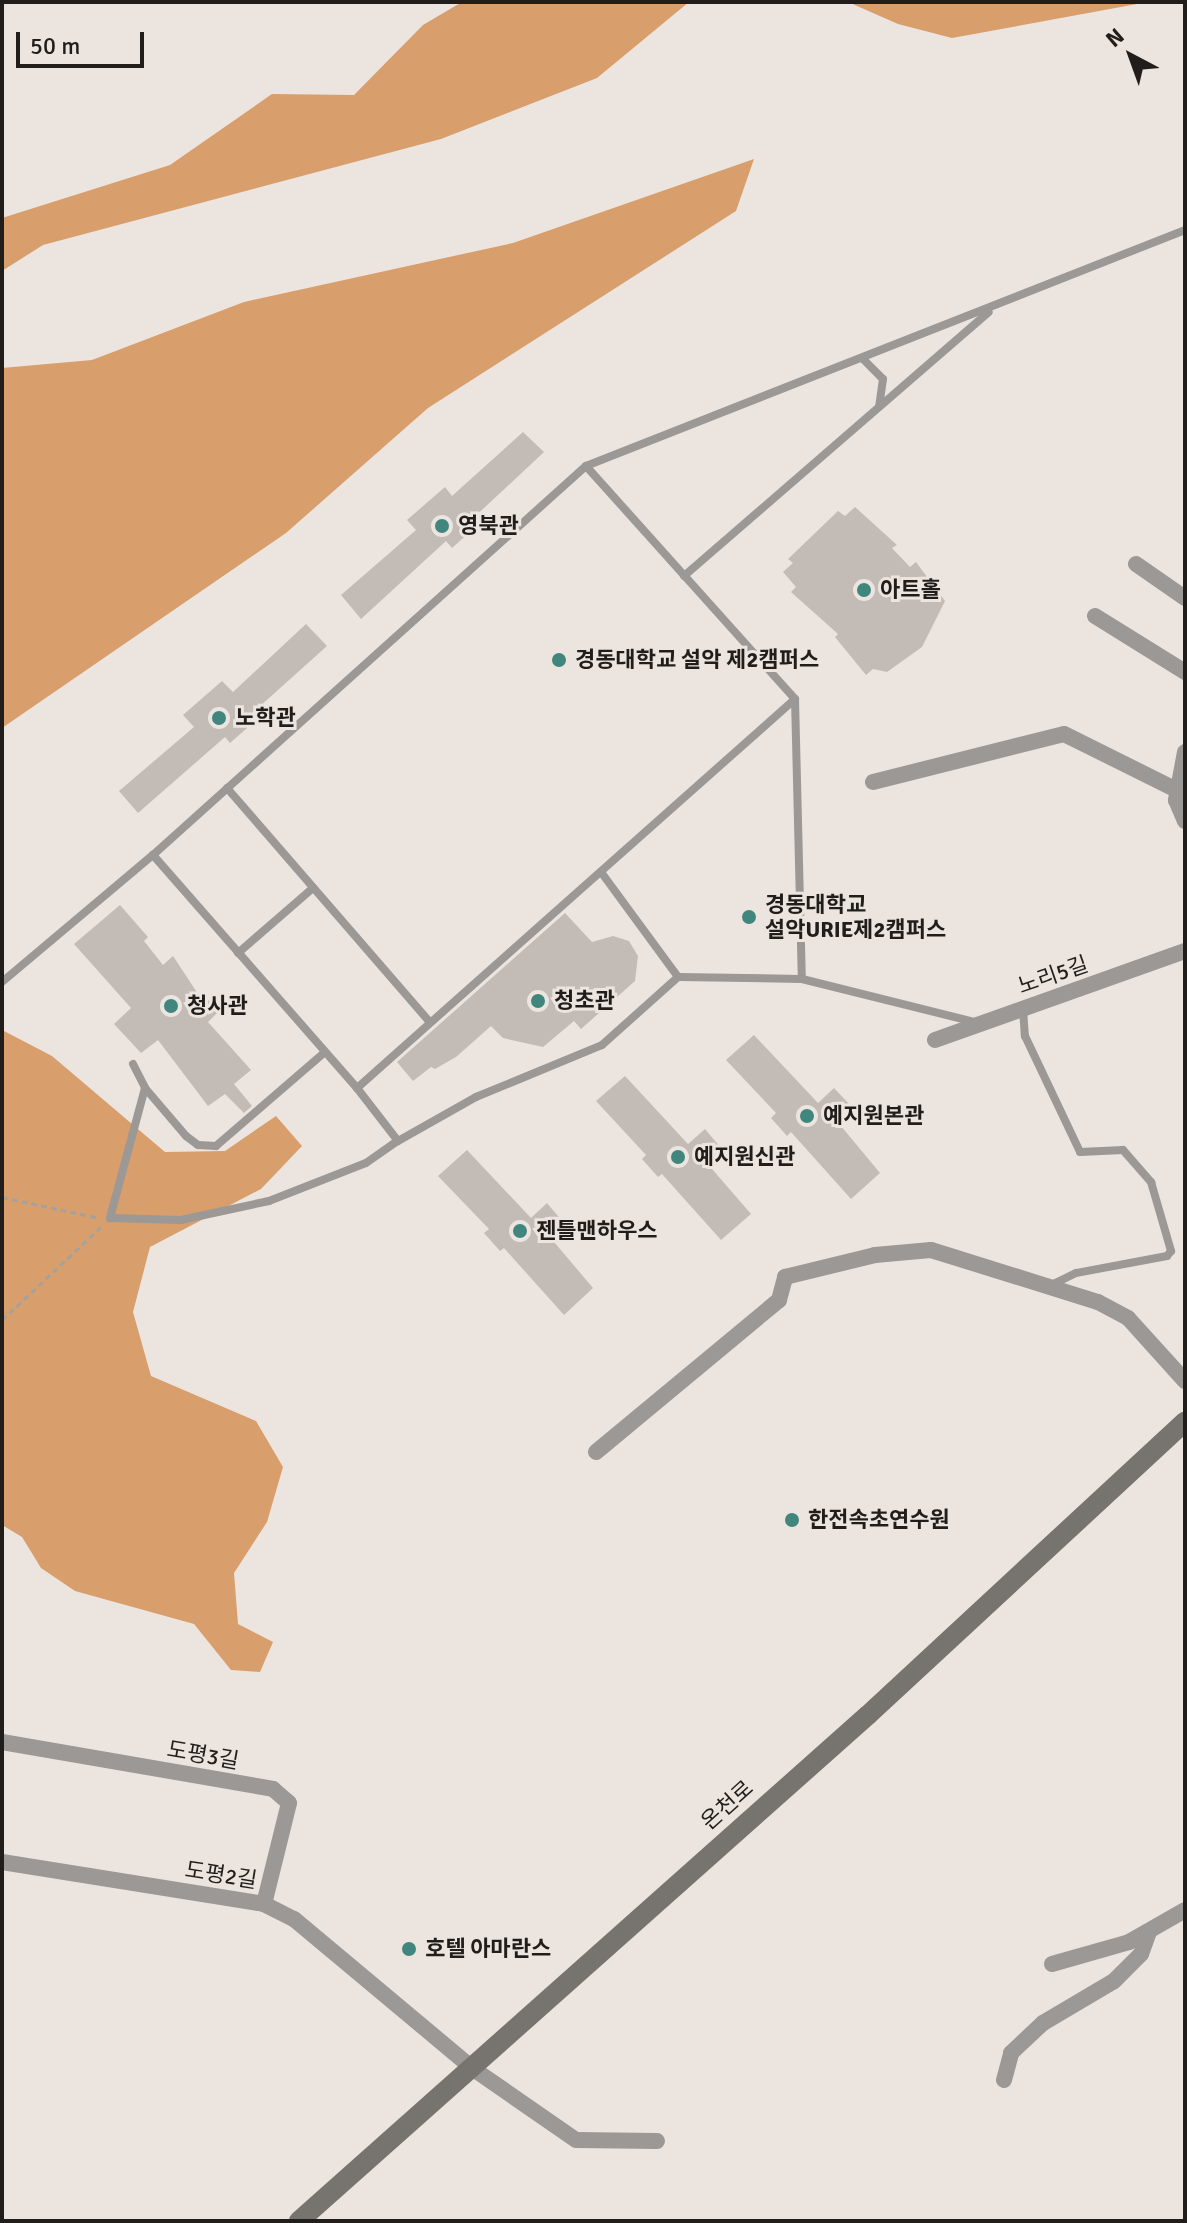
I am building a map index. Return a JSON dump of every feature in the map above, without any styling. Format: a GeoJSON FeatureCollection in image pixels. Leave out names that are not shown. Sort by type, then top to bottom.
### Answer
{"type":"FeatureCollection","features":[{"type":"Feature","properties":{"kind":"street"},"geometry":{"type":"LineString","coordinates":[[1136,564],[1185,598]]}},
{"type":"Feature","properties":{"kind":"street"},"geometry":{"type":"LineString","coordinates":[[1095,616],[1185,672]]}},
{"type":"Feature","properties":{"kind":"street"},"geometry":{"type":"LineString","coordinates":[[873,782],[1064,734],[1181,793]]}},
{"type":"Feature","properties":{"kind":"street"},"geometry":{"type":"LineString","coordinates":[[1185,752],[1181,793],[1185,821]]}},
{"type":"Feature","properties":{"kind":"street","name":"노리5길"},"geometry":{"type":"LineString","coordinates":[[935,1040],[1185,951]]}},
{"type":"Feature","properties":{"kind":"street"},"geometry":{"type":"LineString","coordinates":[[596,1452],[779,1300],[785,1277],[875,1255],[931,1250],[1098,1302],[1128,1318],[1185,1381]]}},
{"type":"Feature","properties":{"kind":"street","name":"온천로"},"geometry":{"type":"LineString","coordinates":[[299,2221],[985,1608],[1185,1421]]}},
{"type":"Feature","properties":{"kind":"street","name":"도평3길"},"geometry":{"type":"LineString","coordinates":[[2,1742],[273,1789],[289,1803],[264,1904]]}},
{"type":"Feature","properties":{"kind":"street","name":"도평2길"},"geometry":{"type":"LineString","coordinates":[[2,1862],[264,1904],[294,1919],[472,2068],[576,2140],[657,2141]]}},
{"type":"Feature","properties":{"kind":"street"},"geometry":{"type":"LineString","coordinates":[[1052,1964],[1149,1932],[1185,1910]]}},
{"type":"Feature","properties":{"kind":"street"},"geometry":{"type":"LineString","coordinates":[[1004,2080],[1011,2053],[1043,2023],[1114,1981],[1141,1954],[1149,1932]]}},
{"type":"Feature","properties":{"kind":"lane"},"geometry":{"type":"LineString","coordinates":[[2,982],[153,855],[586,466],[994,308],[1185,230]]}},
{"type":"Feature","properties":{"kind":"lane"},"geometry":{"type":"LineString","coordinates":[[684,576],[994,308]]}},
{"type":"Feature","properties":{"kind":"lane"},"geometry":{"type":"LineString","coordinates":[[863,359],[883,379],[879,408]]}},
{"type":"Feature","properties":{"kind":"lane"},"geometry":{"type":"LineString","coordinates":[[586,466],[795,699],[802,979]]}},
{"type":"Feature","properties":{"kind":"lane"},"geometry":{"type":"LineString","coordinates":[[357,1088],[795,699]]}},
{"type":"Feature","properties":{"kind":"lane"},"geometry":{"type":"LineString","coordinates":[[227,788],[430,1022]]}},
{"type":"Feature","properties":{"kind":"lane"},"geometry":{"type":"LineString","coordinates":[[153,855],[357,1088],[398,1141]]}},
{"type":"Feature","properties":{"kind":"lane"},"geometry":{"type":"LineString","coordinates":[[601,872],[678,977]]}},
{"type":"Feature","properties":{"kind":"lane"},"geometry":{"type":"LineString","coordinates":[[238,953],[312,889]]}},
{"type":"Feature","properties":{"kind":"lane"},"geometry":{"type":"LineString","coordinates":[[145,1088],[110,1218],[181,1220],[269,1201],[366,1163],[398,1141],[476,1097],[602,1045],[678,977],[802,979],[981,1023]]}},
{"type":"Feature","properties":{"kind":"lane"},"geometry":{"type":"LineString","coordinates":[[1023,1009],[1025,1036],[1080,1152],[1123,1150],[1151,1182],[1171,1251],[1167,1256],[1076,1273],[1047,1287]]}},
{"type":"Feature","properties":{"kind":"lane"},"geometry":{"type":"LineString","coordinates":[[133,1064],[145,1088],[186,1136],[198,1145],[216,1146],[325,1052]]}},
{"type":"Feature","properties":{"kind":"path"},"geometry":{"type":"LineString","coordinates":[[2,1197],[110,1218]]}},
{"type":"Feature","properties":{"kind":"path"},"geometry":{"type":"LineString","coordinates":[[2,1320],[110,1218]]}},
{"type":"Feature","properties":{"kind":"shaded area"},"geometry":{"type":"Polygon","coordinates":[[[462,2],[689,2],[597,78],[441,139],[43,245],[2,271],[2,218],[170,165],[272,94],[354,95],[423,25],[462,2]]]}},
{"type":"Feature","properties":{"kind":"shaded area"},"geometry":{"type":"Polygon","coordinates":[[[848,2],[1148,2],[952,38],[898,24],[848,2]]]}},
{"type":"Feature","properties":{"kind":"shaded area"},"geometry":{"type":"Polygon","coordinates":[[[754,159],[736,211],[428,408],[286,533],[2,728],[2,368],[92,360],[244,302],[513,243],[754,159]]]}},
{"type":"Feature","properties":{"kind":"shaded area"},"geometry":{"type":"Polygon","coordinates":[[[2,1030],[52,1056],[165,1152],[225,1151],[276,1116],[302,1146],[261,1189],[150,1247],[133,1312],[151,1376],[256,1421],[283,1467],[267,1522],[234,1573],[238,1624],[273,1642],[260,1672],[231,1670],[194,1624],[75,1591],[41,1568],[22,1537],[2,1525],[2,1030]]]}},
{"type":"Feature","properties":{"kind":"building","name":"영북관"},"geometry":{"type":"Polygon","coordinates":[[[523,432],[544,452],[468,523],[473,529],[452,548],[446,541],[361,619],[341,595],[416,530],[407,520],[445,487],[452,496],[523,432]]]}},
{"type":"Feature","properties":{"kind":"building","name":"아트홀"},"geometry":{"type":"Polygon","coordinates":[[[855,507],[897,545],[892,548],[910,567],[916,562],[945,601],[922,647],[887,672],[873,669],[866,675],[835,637],[838,634],[791,592],[796,587],[783,572],[793,563],[788,559],[838,511],[845,516],[855,507]]]}},
{"type":"Feature","properties":{"kind":"building","name":"노학관"},"geometry":{"type":"Polygon","coordinates":[[[306,624],[327,646],[250,715],[255,721],[230,743],[225,737],[138,813],[119,791],[194,727],[183,715],[222,681],[233,692],[306,624]]]}},
{"type":"Feature","properties":{"kind":"building","name":"청사관"},"geometry":{"type":"Polygon","coordinates":[[[120,905],[148,937],[144,941],[163,965],[173,956],[204,1003],[208,1000],[219,1011],[208,1022],[251,1070],[234,1084],[252,1106],[244,1113],[225,1094],[208,1106],[158,1040],[141,1053],[114,1024],[131,1008],[74,944],[120,905]]]}},
{"type":"Feature","properties":{"kind":"building","name":"청초관"},"geometry":{"type":"Polygon","coordinates":[[[565,913],[592,942],[613,936],[629,941],[638,956],[635,981],[581,1029],[574,1021],[543,1047],[503,1038],[491,1026],[456,1057],[435,1069],[431,1067],[413,1081],[397,1062],[565,913]]]}},
{"type":"Feature","properties":{"kind":"building","name":"예지원본관"},"geometry":{"type":"Polygon","coordinates":[[[754,1035],[818,1103],[834,1088],[851,1106],[836,1120],[880,1173],[851,1199],[791,1132],[787,1136],[771,1118],[776,1113],[726,1060],[754,1035]]]}},
{"type":"Feature","properties":{"kind":"building","name":"예지원신관"},"geometry":{"type":"Polygon","coordinates":[[[625,1076],[688,1144],[705,1129],[721,1148],[706,1162],[751,1214],[721,1240],[662,1174],[658,1177],[642,1159],[646,1155],[596,1101],[625,1076]]]}},
{"type":"Feature","properties":{"kind":"building","name":"젠틀맨하우스"},"geometry":{"type":"Polygon","coordinates":[[[467,1150],[531,1218],[547,1203],[563,1222],[549,1236],[593,1288],[564,1315],[504,1248],[500,1251],[484,1233],[489,1229],[438,1176],[467,1150]]]}},
{"type":"Feature","properties":{"kind":"place","name":"영북관"},"geometry":{"type":"Point","coordinates":[442,526]}},
{"type":"Feature","properties":{"kind":"place","name":"아트홀"},"geometry":{"type":"Point","coordinates":[864,590]}},
{"type":"Feature","properties":{"kind":"place","name":"경동대학교 설악 제2캠퍼스"},"geometry":{"type":"Point","coordinates":[559,660]}},
{"type":"Feature","properties":{"kind":"place","name":"노학관"},"geometry":{"type":"Point","coordinates":[219,718]}},
{"type":"Feature","properties":{"kind":"place","name":"경동대학교 설악URIE제2캠퍼스"},"geometry":{"type":"Point","coordinates":[749,917]}},
{"type":"Feature","properties":{"kind":"place","name":"청초관"},"geometry":{"type":"Point","coordinates":[538,1001]}},
{"type":"Feature","properties":{"kind":"place","name":"청사관"},"geometry":{"type":"Point","coordinates":[171,1006]}},
{"type":"Feature","properties":{"kind":"place","name":"예지원본관"},"geometry":{"type":"Point","coordinates":[807,1116]}},
{"type":"Feature","properties":{"kind":"place","name":"예지원신관"},"geometry":{"type":"Point","coordinates":[678,1157]}},
{"type":"Feature","properties":{"kind":"place","name":"젠틀맨하우스"},"geometry":{"type":"Point","coordinates":[520,1231]}},
{"type":"Feature","properties":{"kind":"place","name":"한전속초연수원"},"geometry":{"type":"Point","coordinates":[792,1520]}},
{"type":"Feature","properties":{"kind":"place","name":"호텔 아마란스"},"geometry":{"type":"Point","coordinates":[409,1949]}}]}
